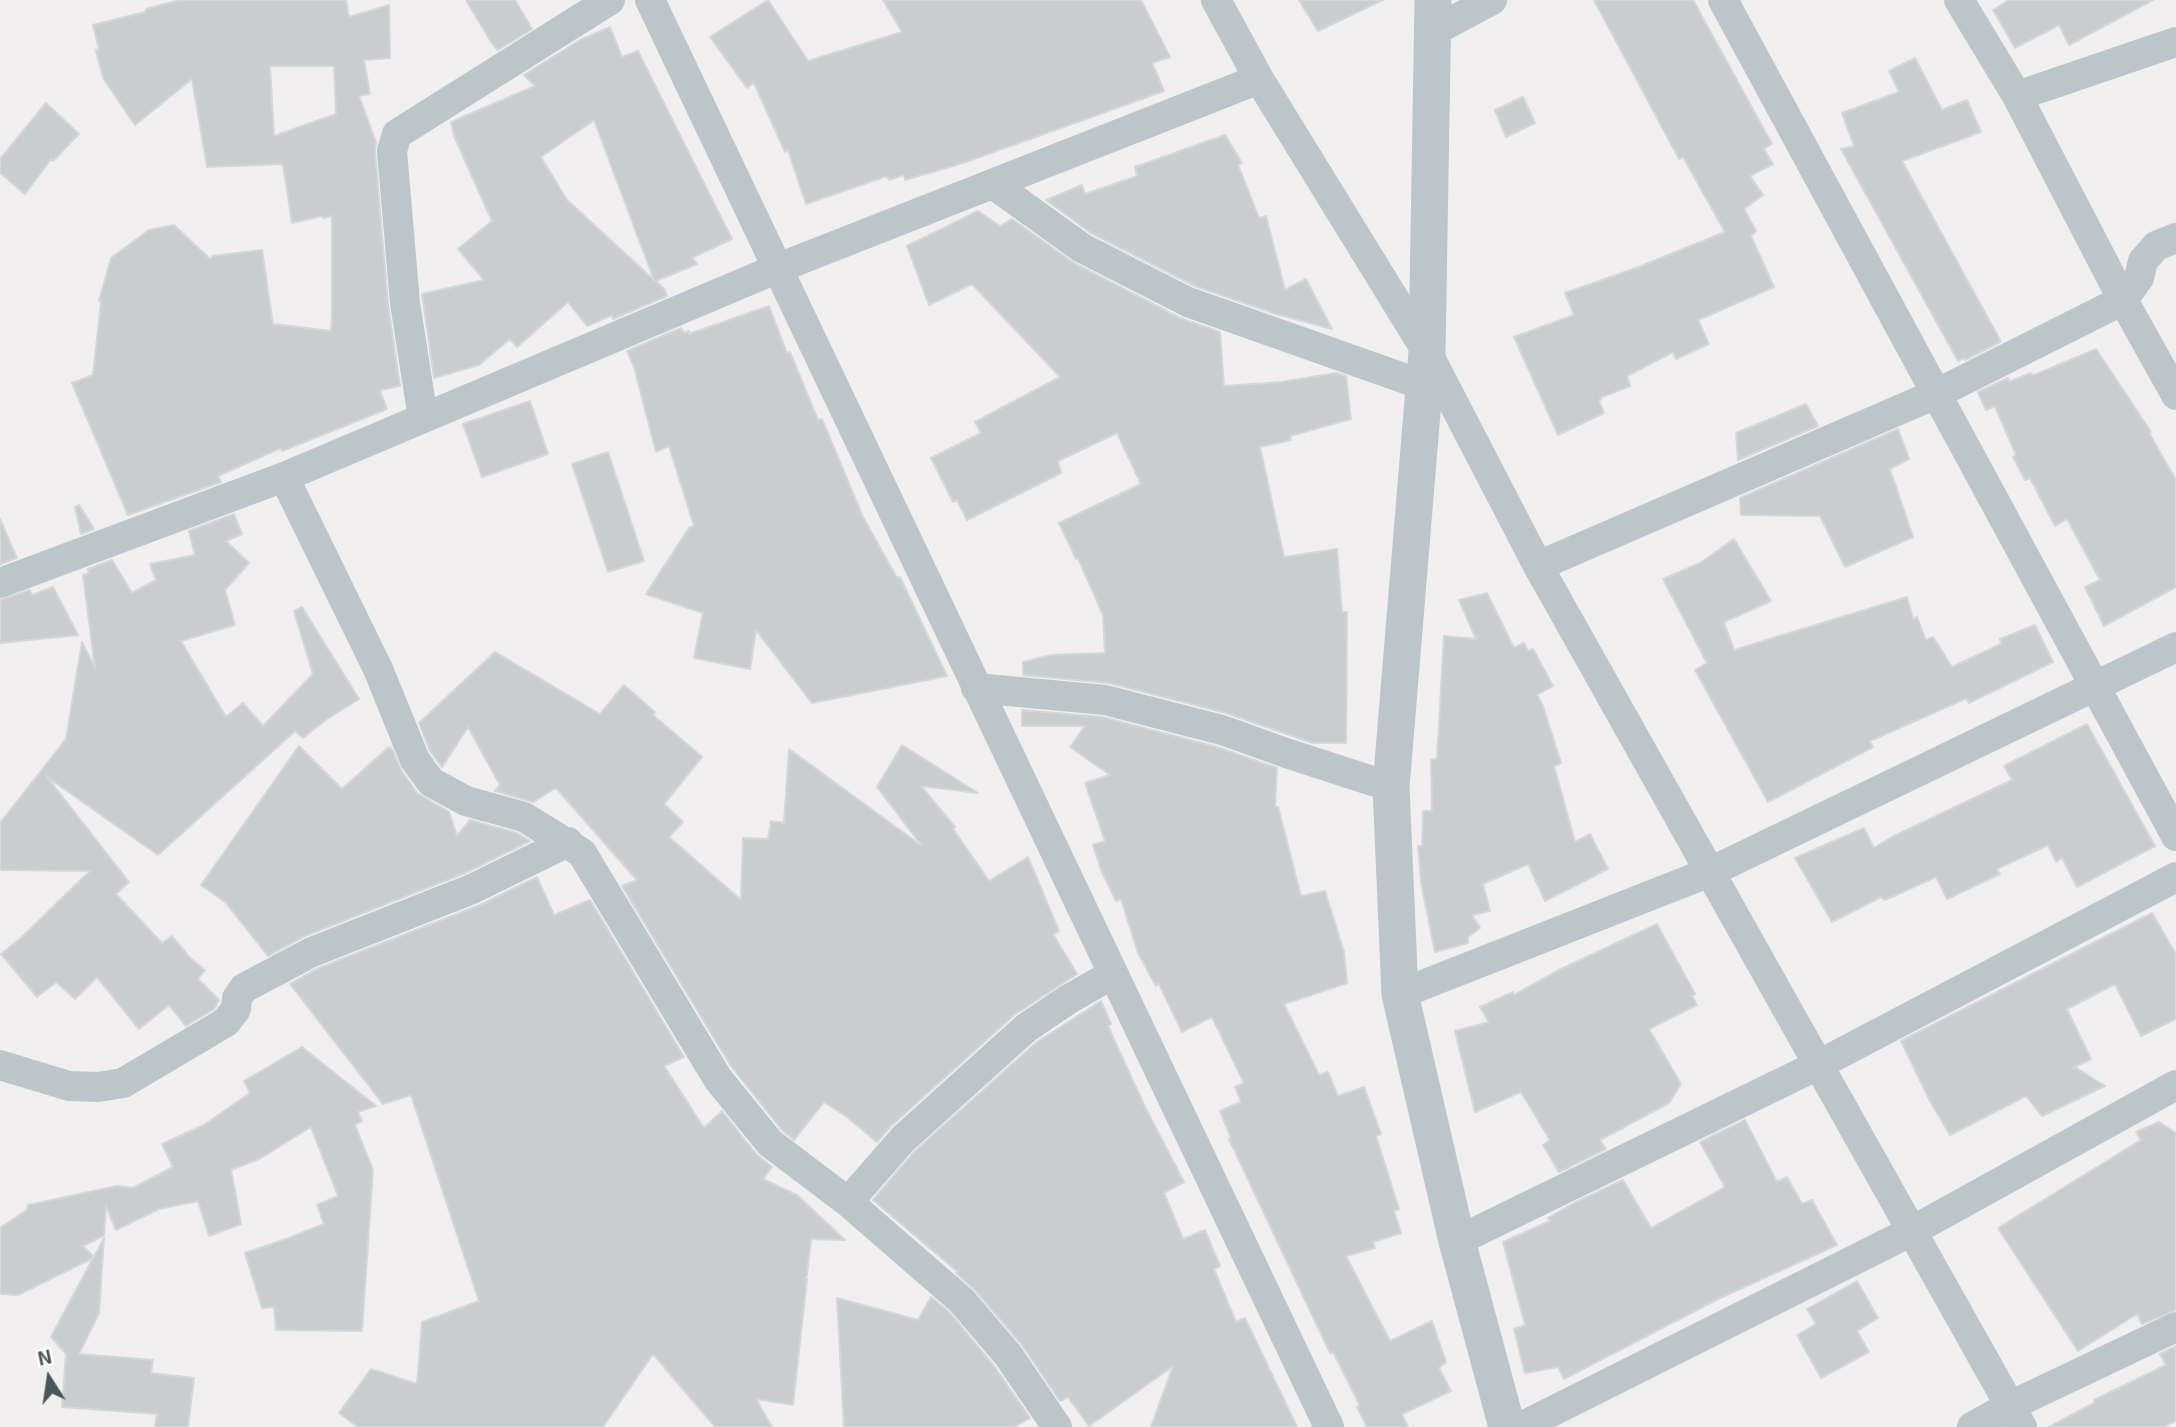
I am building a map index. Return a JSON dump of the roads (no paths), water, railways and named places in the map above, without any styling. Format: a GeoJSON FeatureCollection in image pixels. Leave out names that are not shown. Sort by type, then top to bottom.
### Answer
{"type":"FeatureCollection","features":[{"type":"Feature","properties":{"kind":"street"},"geometry":{"type":"LineString","coordinates":[[423,418],[405,303],[392,150],[397,134],[610,0]]}},
{"type":"Feature","properties":{"kind":"street"},"geometry":{"type":"LineString","coordinates":[[650,0],[1329,1427]]}},
{"type":"Feature","properties":{"kind":"street"},"geometry":{"type":"LineString","coordinates":[[1216,0],[2016,1416]]}},
{"type":"Feature","properties":{"kind":"street"},"geometry":{"type":"LineString","coordinates":[[1492,0],[1433,15],[1425,369],[1391,787],[1400,994],[1457,1241],[1507,1427]]}},
{"type":"Feature","properties":{"kind":"street"},"geometry":{"type":"LineString","coordinates":[[1723,0],[2176,836]]}},
{"type":"Feature","properties":{"kind":"street"},"geometry":{"type":"LineString","coordinates":[[1959,0],[2017,96],[2123,300],[2176,395]]}},
{"type":"Feature","properties":{"kind":"street"},"geometry":{"type":"LineString","coordinates":[[2017,96],[2176,43]]}},
{"type":"Feature","properties":{"kind":"street"},"geometry":{"type":"LineString","coordinates":[[0,583],[284,477],[776,269],[1259,79]]}},
{"type":"Feature","properties":{"kind":"street"},"geometry":{"type":"LineString","coordinates":[[993,184],[1082,248],[1188,302],[1425,369]]}},
{"type":"Feature","properties":{"kind":"street"},"geometry":{"type":"LineString","coordinates":[[1538,566],[1936,394],[2123,300],[2139,278],[2143,261],[2156,246],[2176,238]]}},
{"type":"Feature","properties":{"kind":"street"},"geometry":{"type":"LineString","coordinates":[[284,477],[378,670],[415,760],[432,782],[466,801],[524,817],[582,853],[718,1079],[770,1143],[848,1202],[962,1301],[1008,1355],[1057,1427]]}},
{"type":"Feature","properties":{"kind":"street"},"geometry":{"type":"LineString","coordinates":[[1400,994],[1710,872],[2176,647]]}},
{"type":"Feature","properties":{"kind":"street"},"geometry":{"type":"LineString","coordinates":[[976,688],[1105,700],[1222,730],[1391,787]]}},
{"type":"Feature","properties":{"kind":"street"},"geometry":{"type":"LineString","coordinates":[[0,1065],[69,1086],[98,1087],[123,1083],[226,1022],[236,1009],[237,998],[244,988],[312,952],[461,894],[568,842]]}},
{"type":"Feature","properties":{"kind":"street"},"geometry":{"type":"LineString","coordinates":[[1457,1241],[1818,1065],[2176,877]]}},
{"type":"Feature","properties":{"kind":"street"},"geometry":{"type":"LineString","coordinates":[[848,1202],[903,1139],[1026,1028],[1113,974]]}},
{"type":"Feature","properties":{"kind":"street"},"geometry":{"type":"LineString","coordinates":[[1521,1427],[1912,1231],[2176,1085]]}},
{"type":"Feature","properties":{"kind":"street"},"geometry":{"type":"LineString","coordinates":[[1972,1427],[2016,1416],[2176,1327]]}}]}
